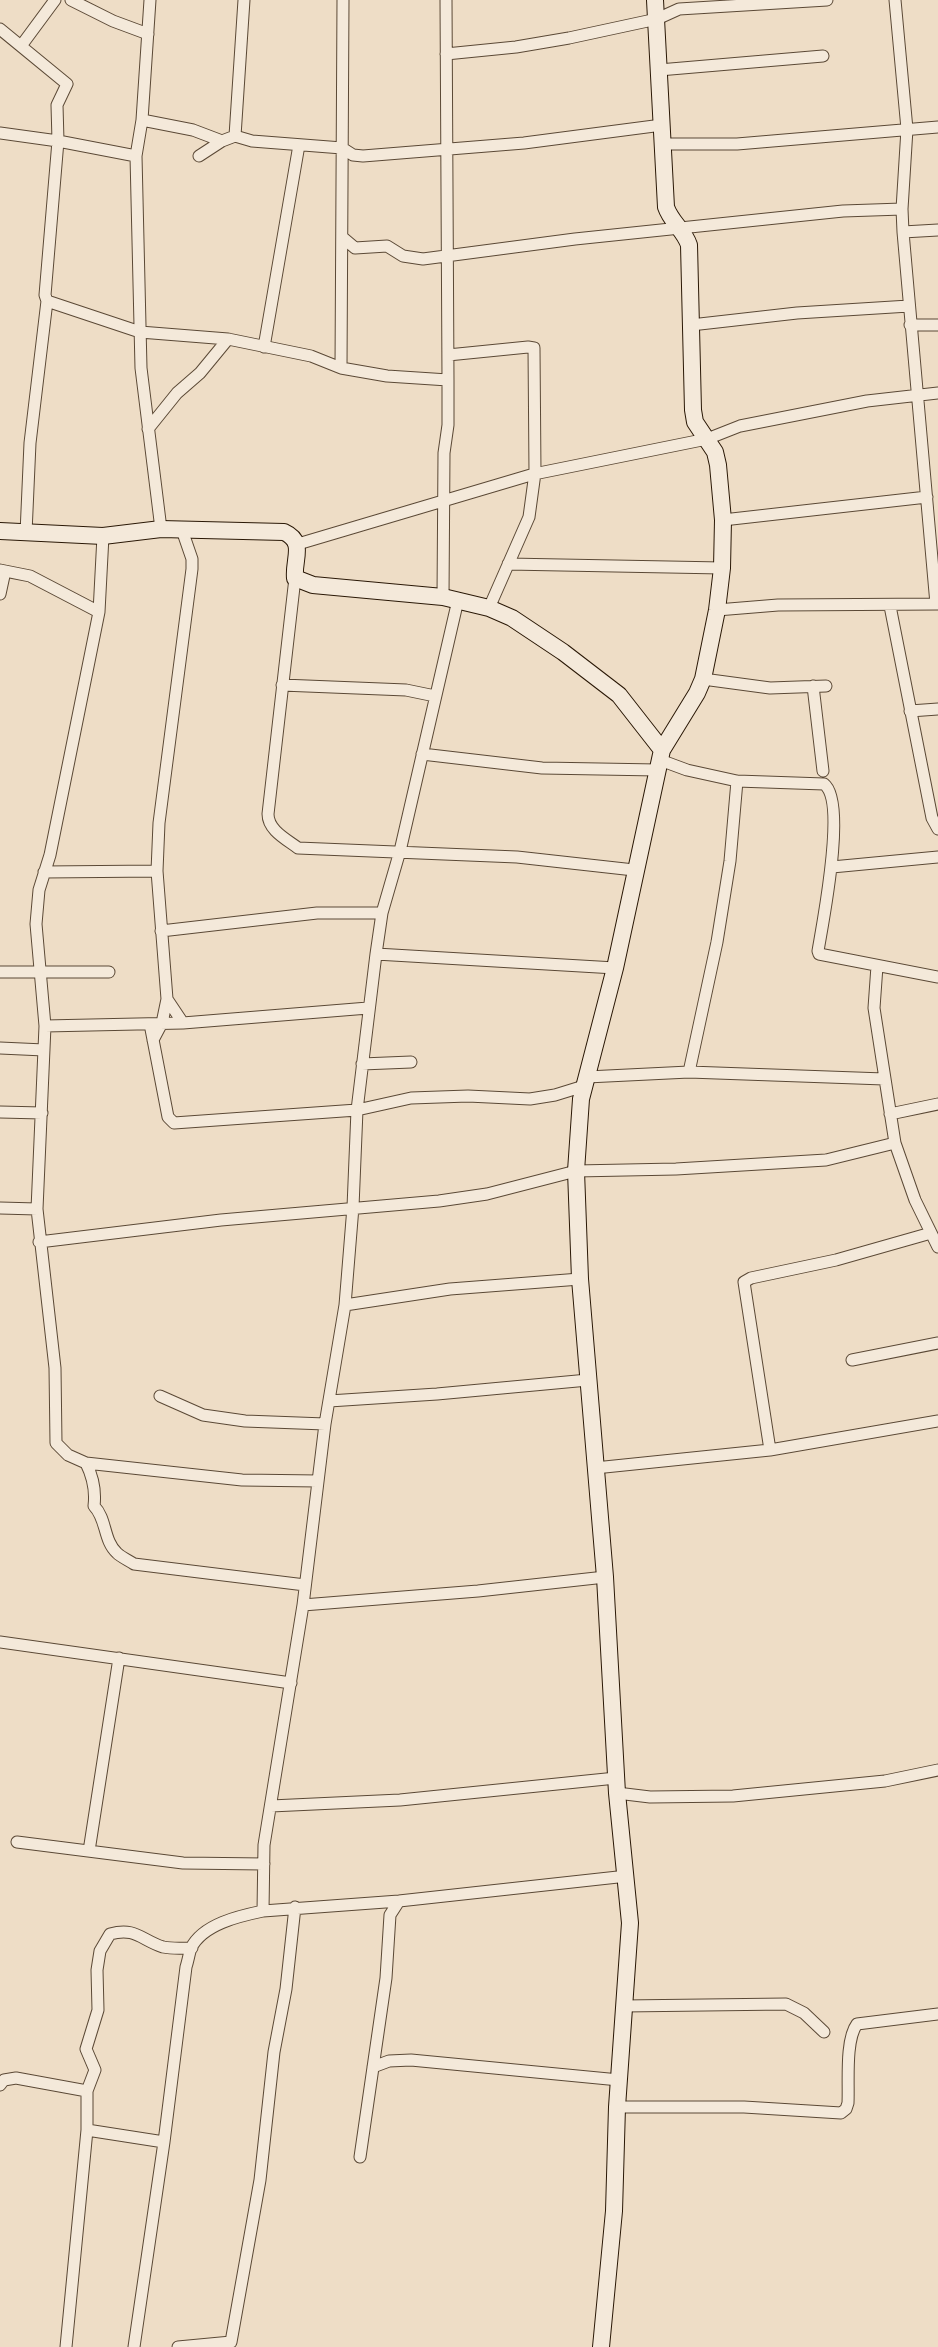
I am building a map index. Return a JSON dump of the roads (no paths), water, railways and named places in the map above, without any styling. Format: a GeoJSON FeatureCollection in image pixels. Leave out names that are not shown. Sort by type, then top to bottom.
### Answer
{"type":"FeatureCollection","features":[{"type":"Feature","properties":{"kind":"street"},"geometry":{"type":"LineString","coordinates":[[21,46],[55,0]]}},
{"type":"Feature","properties":{"kind":"street"},"geometry":{"type":"LineString","coordinates":[[71,0],[113,21],[148,34]]}},
{"type":"Feature","properties":{"kind":"street"},"geometry":{"type":"LineString","coordinates":[[150,0],[142,120],[136,156],[140,332],[148,430],[161,529]]}},
{"type":"Feature","properties":{"kind":"street"},"geometry":{"type":"LineString","coordinates":[[235,136],[244,0]]}},
{"type":"Feature","properties":{"kind":"street"},"geometry":{"type":"LineString","coordinates":[[341,368],[343,0]]}},
{"type":"Feature","properties":{"kind":"street"},"geometry":{"type":"LineString","coordinates":[[263,1911],[264,1845],[303,1604],[325,1424],[345,1305],[353,1207],[357,1110],[368,1008],[382,913],[400,851],[435,696],[451,598],[443,503],[448,380],[446,0]]}},
{"type":"Feature","properties":{"kind":"street"},"geometry":{"type":"LineString","coordinates":[[601,2347],[614,2211],[617,2107],[630,1923],[627,1876],[616,1786],[605,1577],[580,1279],[576,1171],[581,1099],[615,968],[634,870],[660,760],[703,679],[717,610],[722,568],[723,520],[718,465],[715,452],[695,422],[693,410],[689,245],[682,228],[674,222],[666,207],[656,0]]}},
{"type":"Feature","properties":{"kind":"street"},"geometry":{"type":"LineString","coordinates":[[446,54],[516,47],[569,38],[657,19],[679,9],[827,0]]}},
{"type":"Feature","properties":{"kind":"street"},"geometry":{"type":"LineString","coordinates":[[717,610],[778,605],[890,606],[937,604],[908,306],[902,209],[907,129],[895,0]]}},
{"type":"Feature","properties":{"kind":"street"},"geometry":{"type":"LineString","coordinates":[[0,29],[67,84],[57,104],[58,141],[45,295],[47,301],[30,443],[26,533]]}},
{"type":"Feature","properties":{"kind":"street"},"geometry":{"type":"LineString","coordinates":[[659,70],[823,56]]}},
{"type":"Feature","properties":{"kind":"street"},"geometry":{"type":"LineString","coordinates":[[142,120],[193,130],[222,141]]}},
{"type":"Feature","properties":{"kind":"street"},"geometry":{"type":"LineString","coordinates":[[199,156],[222,141],[235,136],[252,141],[342,148],[353,155],[363,156],[524,143],[662,125]]}},
{"type":"Feature","properties":{"kind":"street"},"geometry":{"type":"LineString","coordinates":[[662,144],[737,144],[938,127]]}},
{"type":"Feature","properties":{"kind":"street"},"geometry":{"type":"LineString","coordinates":[[0,133],[58,141],[136,156]]}},
{"type":"Feature","properties":{"kind":"street"},"geometry":{"type":"LineString","coordinates":[[264,347],[299,145]]}},
{"type":"Feature","properties":{"kind":"street"},"geometry":{"type":"LineString","coordinates":[[342,237],[355,248],[388,246],[403,256],[423,259],[575,239],[843,211],[902,209]]}},
{"type":"Feature","properties":{"kind":"street"},"geometry":{"type":"LineString","coordinates":[[903,232],[938,230]]}},
{"type":"Feature","properties":{"kind":"street"},"geometry":{"type":"LineString","coordinates":[[47,301],[140,332],[228,339],[311,356],[341,368],[388,376],[448,380]]}},
{"type":"Feature","properties":{"kind":"street"},"geometry":{"type":"LineString","coordinates":[[691,325],[797,313],[908,306]]}},
{"type":"Feature","properties":{"kind":"street"},"geometry":{"type":"LineString","coordinates":[[910,325],[938,325]]}},
{"type":"Feature","properties":{"kind":"street"},"geometry":{"type":"LineString","coordinates":[[148,430],[177,393],[200,373],[228,339]]}},
{"type":"Feature","properties":{"kind":"street"},"geometry":{"type":"LineString","coordinates":[[448,355],[534,348],[534,474],[529,517],[489,608]]}},
{"type":"Feature","properties":{"kind":"street"},"geometry":{"type":"LineString","coordinates":[[298,544],[443,503],[534,474],[707,440],[740,426],[867,401],[938,393]]}},
{"type":"Feature","properties":{"kind":"street"},"geometry":{"type":"LineString","coordinates":[[723,520],[927,497]]}},
{"type":"Feature","properties":{"kind":"street"},"geometry":{"type":"LineString","coordinates":[[0,532],[104,536],[161,529],[284,532],[294,537],[298,544],[295,578],[268,822],[276,832],[298,848],[517,857],[634,870]]}},
{"type":"Feature","properties":{"kind":"street"},"geometry":{"type":"LineString","coordinates":[[153,1040],[162,1023],[167,999],[156,871],[159,823],[192,569],[191,553],[182,530]]}},
{"type":"Feature","properties":{"kind":"street"},"geometry":{"type":"LineString","coordinates":[[104,536],[99,612],[50,855],[39,890],[36,924],[45,1026],[37,1209],[39,1242],[55,1368],[56,1443],[68,1455],[86,1463],[242,1480],[318,1481]]}},
{"type":"Feature","properties":{"kind":"street"},"geometry":{"type":"LineString","coordinates":[[508,564],[722,568]]}},
{"type":"Feature","properties":{"kind":"street"},"geometry":{"type":"LineString","coordinates":[[0,594],[3,570],[30,576],[99,612]]}},
{"type":"Feature","properties":{"kind":"street"},"geometry":{"type":"LineString","coordinates":[[295,578],[313,585],[451,598],[489,608],[512,618],[548,642],[619,695],[660,760]]}},
{"type":"Feature","properties":{"kind":"street"},"geometry":{"type":"LineString","coordinates":[[890,606],[932,818],[938,829]]}},
{"type":"Feature","properties":{"kind":"street"},"geometry":{"type":"LineString","coordinates":[[703,679],[770,688],[826,686]]}},
{"type":"Feature","properties":{"kind":"street"},"geometry":{"type":"LineString","coordinates":[[282,685],[406,690],[435,696]]}},
{"type":"Feature","properties":{"kind":"street"},"geometry":{"type":"LineString","coordinates":[[813,686],[823,770]]}},
{"type":"Feature","properties":{"kind":"street"},"geometry":{"type":"LineString","coordinates":[[910,711],[938,709]]}},
{"type":"Feature","properties":{"kind":"street"},"geometry":{"type":"LineString","coordinates":[[422,754],[542,768],[660,760],[687,770],[737,782],[824,784],[830,788],[832,794],[834,820],[832,867],[819,954],[938,977]]}},
{"type":"Feature","properties":{"kind":"street"},"geometry":{"type":"LineString","coordinates":[[689,1072],[717,942],[730,861],[737,782]]}},
{"type":"Feature","properties":{"kind":"street"},"geometry":{"type":"LineString","coordinates":[[832,867],[938,856]]}},
{"type":"Feature","properties":{"kind":"street"},"geometry":{"type":"LineString","coordinates":[[44,872],[156,871]]}},
{"type":"Feature","properties":{"kind":"street"},"geometry":{"type":"LineString","coordinates":[[161,931],[317,913],[382,913]]}},
{"type":"Feature","properties":{"kind":"street"},"geometry":{"type":"LineString","coordinates":[[376,954],[615,968]]}},
{"type":"Feature","properties":{"kind":"street"},"geometry":{"type":"LineString","coordinates":[[877,966],[874,1008],[895,1144],[915,1200],[938,1247]]}},
{"type":"Feature","properties":{"kind":"street"},"geometry":{"type":"LineString","coordinates":[[0,972],[110,972]]}},
{"type":"Feature","properties":{"kind":"street"},"geometry":{"type":"LineString","coordinates":[[167,999],[183,1023]]}},
{"type":"Feature","properties":{"kind":"street"},"geometry":{"type":"LineString","coordinates":[[45,1026],[183,1023],[368,1008]]}},
{"type":"Feature","properties":{"kind":"street"},"geometry":{"type":"LineString","coordinates":[[150,1024],[168,1117],[174,1123],[357,1110],[411,1098],[468,1096],[530,1099],[555,1096],[585,1082],[689,1072],[884,1080]]}},
{"type":"Feature","properties":{"kind":"street"},"geometry":{"type":"LineString","coordinates":[[0,1048],[44,1050]]}},
{"type":"Feature","properties":{"kind":"street"},"geometry":{"type":"LineString","coordinates":[[362,1064],[411,1062]]}},
{"type":"Feature","properties":{"kind":"street"},"geometry":{"type":"LineString","coordinates":[[890,1114],[938,1104]]}},
{"type":"Feature","properties":{"kind":"street"},"geometry":{"type":"LineString","coordinates":[[0,1112],[42,1113]]}},
{"type":"Feature","properties":{"kind":"street"},"geometry":{"type":"LineString","coordinates":[[39,1242],[220,1220],[439,1201],[487,1194],[576,1171],[676,1169],[826,1160],[895,1144]]}},
{"type":"Feature","properties":{"kind":"street"},"geometry":{"type":"LineString","coordinates":[[0,1208],[37,1209]]}},
{"type":"Feature","properties":{"kind":"street"},"geometry":{"type":"LineString","coordinates":[[770,1450],[744,1282],[751,1278],[836,1260],[931,1233]]}},
{"type":"Feature","properties":{"kind":"street"},"geometry":{"type":"LineString","coordinates":[[345,1305],[450,1290],[580,1279]]}},
{"type":"Feature","properties":{"kind":"street"},"geometry":{"type":"LineString","coordinates":[[852,1360],[938,1343]]}},
{"type":"Feature","properties":{"kind":"street"},"geometry":{"type":"LineString","coordinates":[[329,1401],[437,1394],[588,1380]]}},
{"type":"Feature","properties":{"kind":"street"},"geometry":{"type":"LineString","coordinates":[[160,1396],[203,1415],[245,1421],[325,1424]]}},
{"type":"Feature","properties":{"kind":"street"},"geometry":{"type":"LineString","coordinates":[[595,1468],[770,1450],[938,1421]]}},
{"type":"Feature","properties":{"kind":"street"},"geometry":{"type":"LineString","coordinates":[[86,1463],[91,1473],[96,1494],[94,1506],[101,1513],[112,1547],[118,1554],[134,1564],[305,1585]]}},
{"type":"Feature","properties":{"kind":"street"},"geometry":{"type":"LineString","coordinates":[[303,1604],[478,1591],[605,1577]]}},
{"type":"Feature","properties":{"kind":"street"},"geometry":{"type":"LineString","coordinates":[[0,1642],[290,1683]]}},
{"type":"Feature","properties":{"kind":"street"},"geometry":{"type":"LineString","coordinates":[[89,1851],[119,1658]]}},
{"type":"Feature","properties":{"kind":"street"},"geometry":{"type":"LineString","coordinates":[[271,1806],[616,1786],[650,1797],[733,1796],[938,1774]]}},
{"type":"Feature","properties":{"kind":"street"},"geometry":{"type":"LineString","coordinates":[[17,1842],[183,1863],[264,1864]]}},
{"type":"Feature","properties":{"kind":"street"},"geometry":{"type":"LineString","coordinates":[[134,2347],[164,2142],[186,1967],[192,1948],[203,1934],[214,1927],[244,1915],[263,1911],[295,1907],[399,1901],[627,1876]]}},
{"type":"Feature","properties":{"kind":"street"},"geometry":{"type":"LineString","coordinates":[[390,1915],[399,1901]]}},
{"type":"Feature","properties":{"kind":"street"},"geometry":{"type":"LineString","coordinates":[[360,2157],[386,1978],[390,1915],[384,1902]]}},
{"type":"Feature","properties":{"kind":"street"},"geometry":{"type":"LineString","coordinates":[[178,2347],[231,2342],[260,2180],[274,2052],[286,1989],[295,1907]]}},
{"type":"Feature","properties":{"kind":"street"},"geometry":{"type":"LineString","coordinates":[[66,2347],[87,2130],[87,2091],[95,2070],[86,2049],[98,2010],[97,1970],[100,1951],[110,1934],[123,1930],[136,1933],[161,1946],[192,1948]]}},
{"type":"Feature","properties":{"kind":"street"},"geometry":{"type":"LineString","coordinates":[[624,2006],[786,2004],[804,2013],[824,2032]]}},
{"type":"Feature","properties":{"kind":"street"},"geometry":{"type":"LineString","coordinates":[[617,2107],[744,2107],[841,2113],[846,2109],[848,2103],[850,2043],[852,2030],[857,2024],[938,2014]]}},
{"type":"Feature","properties":{"kind":"street"},"geometry":{"type":"LineString","coordinates":[[373,2067],[389,2062],[411,2060],[619,2080]]}},
{"type":"Feature","properties":{"kind":"street"},"geometry":{"type":"LineString","coordinates":[[0,2085],[4,2080],[16,2078],[87,2091]]}},
{"type":"Feature","properties":{"kind":"street"},"geometry":{"type":"LineString","coordinates":[[87,2130],[164,2142]]}}]}
